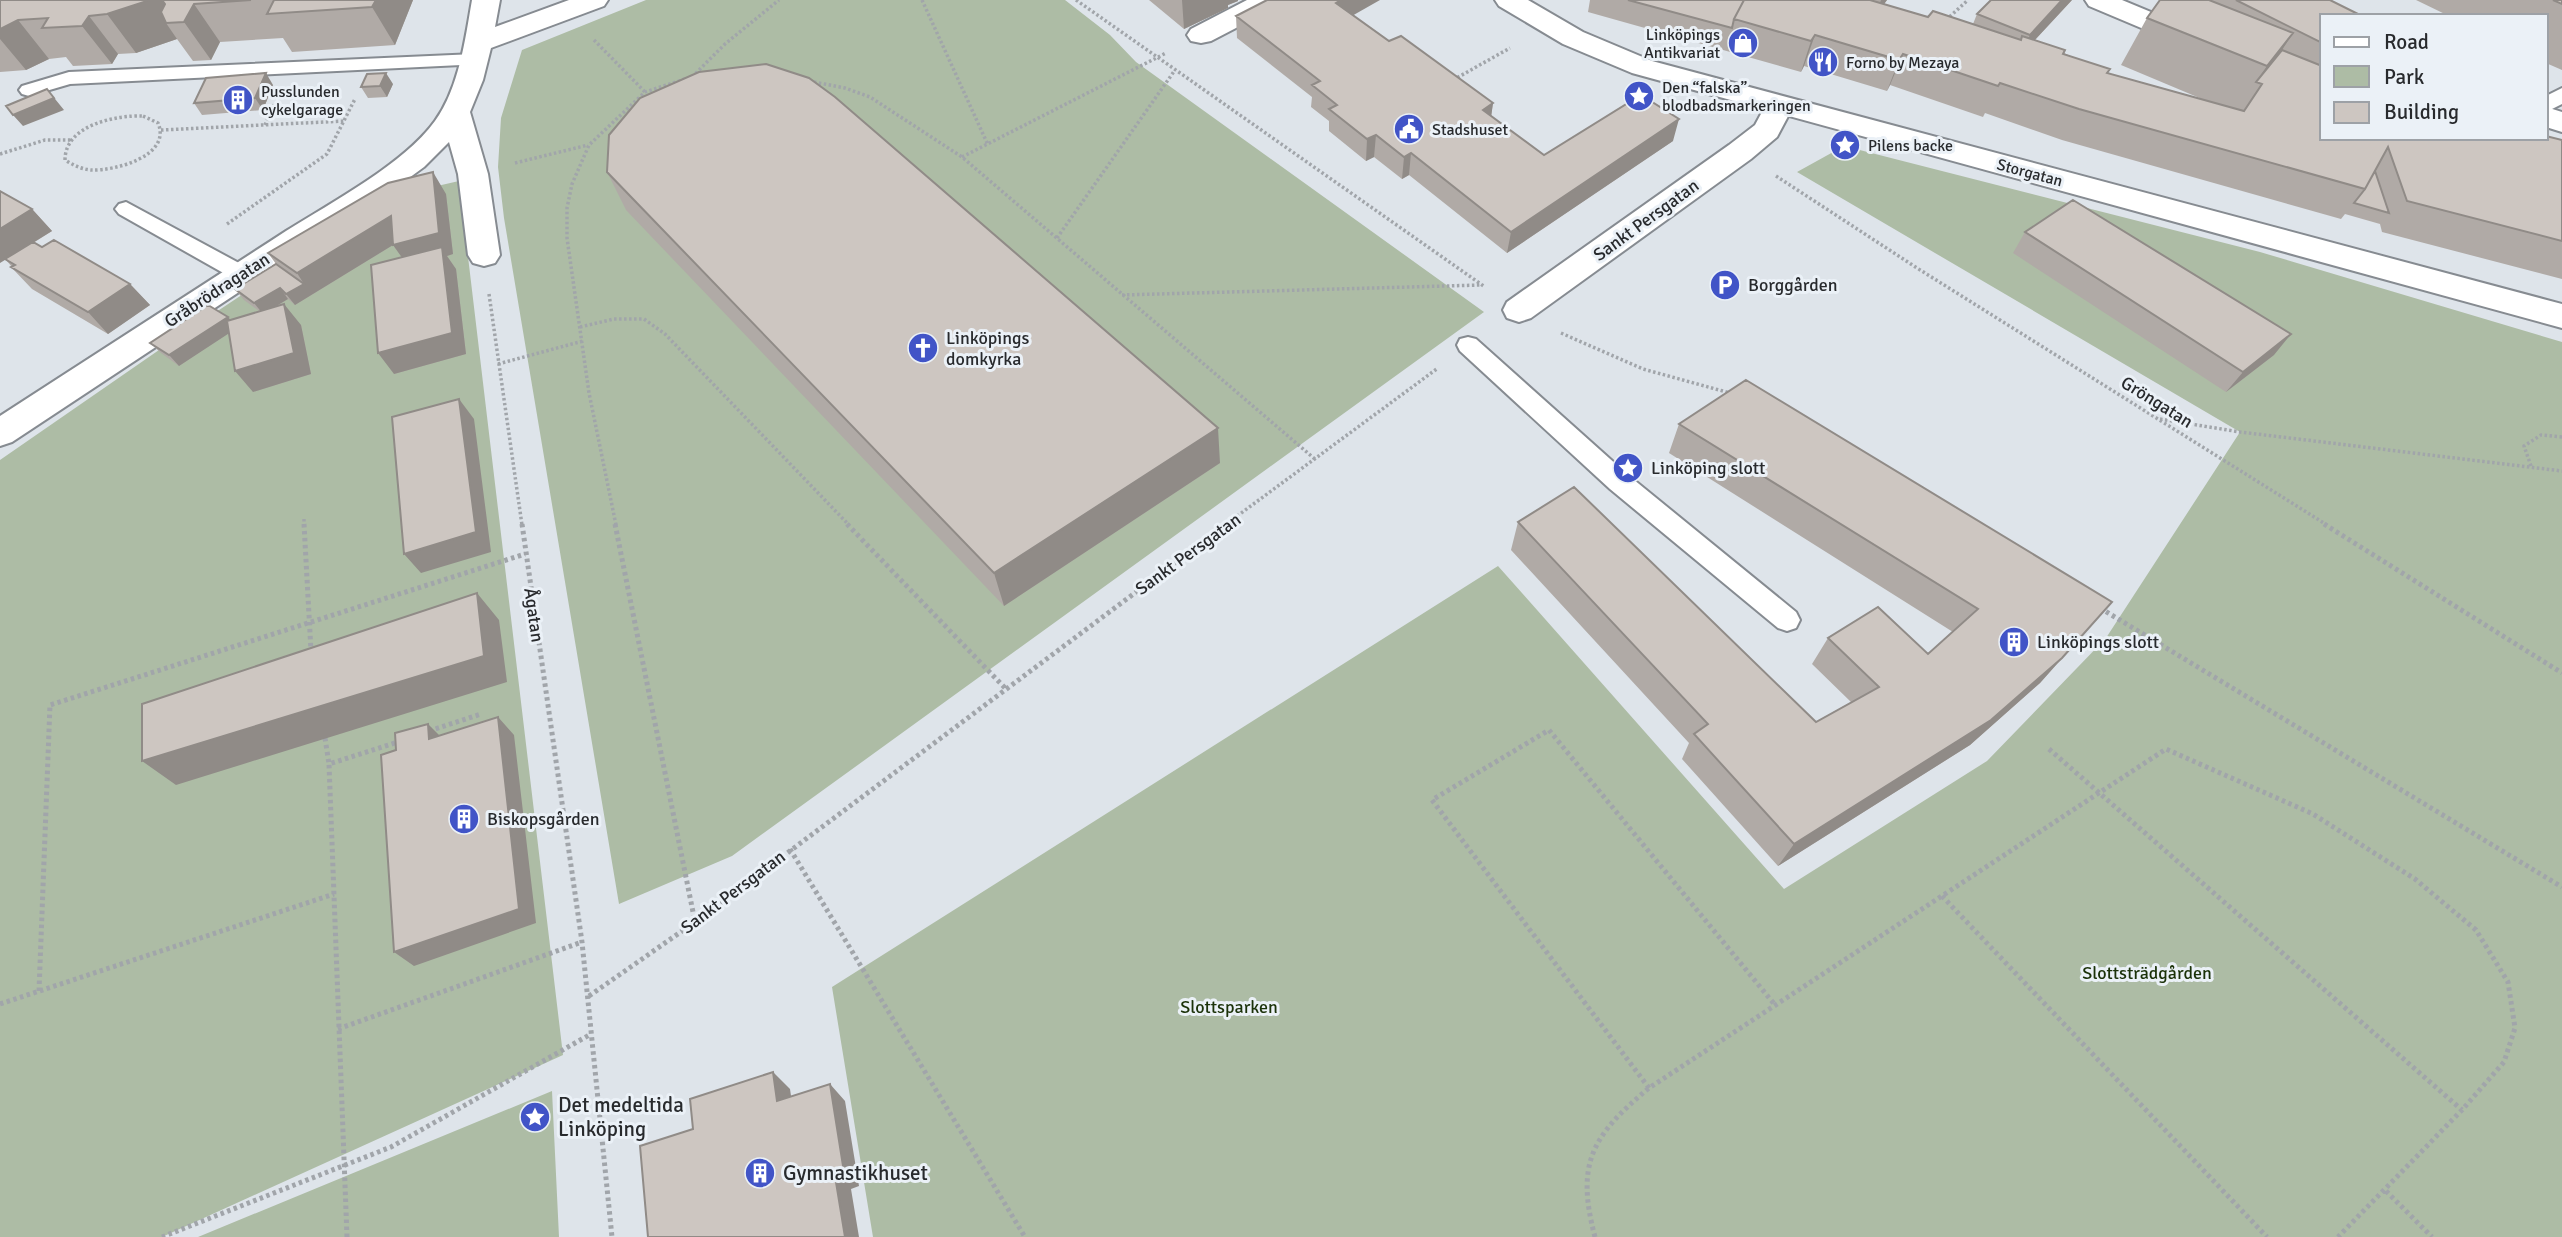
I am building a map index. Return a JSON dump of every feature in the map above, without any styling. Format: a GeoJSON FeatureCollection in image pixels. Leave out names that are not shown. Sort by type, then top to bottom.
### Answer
{"type":"FeatureCollection","features":[{"type":"Feature","properties":{"kind":"street"},"geometry":{"type":"LineString","coordinates":[[484,255],[473,174],[455,110],[477,51],[486,0]]}},
{"type":"Feature","properties":{"kind":"street"},"geometry":{"type":"LineString","coordinates":[[477,51],[594,0]]}},
{"type":"Feature","properties":{"kind":"street"},"geometry":{"type":"LineString","coordinates":[[1200,35],[1268,0]]}},
{"type":"Feature","properties":{"kind":"street","name":"Storgatan"},"geometry":{"type":"LineString","coordinates":[[1509,0],[1573,38],[1631,63],[2562,316]]}},
{"type":"Feature","properties":{"kind":"street"},"geometry":{"type":"LineString","coordinates":[[2099,0],[2223,52]]}},
{"type":"Feature","properties":{"kind":"street","name":"Sankt Persgatan"},"geometry":{"type":"LineString","coordinates":[[1519,310],[1740,152],[1767,130],[1779,105]]}},
{"type":"Feature","properties":{"kind":"street","name":"Gråbrödragatan"},"geometry":{"type":"LineString","coordinates":[[0,433],[405,166],[449,123],[455,110]]}},
{"type":"Feature","properties":{"kind":"lane"},"geometry":{"type":"LineString","coordinates":[[29,90],[69,78],[373,64],[477,51]]}},
{"type":"Feature","properties":{"kind":"lane"},"geometry":{"type":"LineString","coordinates":[[2548,105],[2562,94]]}},
{"type":"Feature","properties":{"kind":"lane"},"geometry":{"type":"LineString","coordinates":[[126,209],[242,274]]}},
{"type":"Feature","properties":{"kind":"lane"},"geometry":{"type":"LineString","coordinates":[[1468,345],[1619,482],[1787,620]]}},
{"type":"Feature","properties":{"kind":"path"},"geometry":{"type":"LineString","coordinates":[[692,77],[725,44],[779,0]]}},
{"type":"Feature","properties":{"kind":"path"},"geometry":{"type":"LineString","coordinates":[[922,0],[988,145]]}},
{"type":"Feature","properties":{"kind":"path"},"geometry":{"type":"LineString","coordinates":[[1076,0],[1519,310],[1608,356],[1676,382],[1742,395]]}},
{"type":"Feature","properties":{"kind":"path"},"geometry":{"type":"LineString","coordinates":[[1945,21],[1969,0]]}},
{"type":"Feature","properties":{"kind":"path"},"geometry":{"type":"LineString","coordinates":[[589,35],[645,92]]}},
{"type":"Feature","properties":{"kind":"path"},"geometry":{"type":"LineString","coordinates":[[1448,83],[1505,51]]}},
{"type":"Feature","properties":{"kind":"path"},"geometry":{"type":"LineString","coordinates":[[962,158],[1157,57]]}},
{"type":"Feature","properties":{"kind":"path"},"geometry":{"type":"LineString","coordinates":[[194,246],[327,154],[373,64]]}},
{"type":"Feature","properties":{"kind":"path"},"geometry":{"type":"LineString","coordinates":[[1057,238],[1175,70]]}},
{"type":"Feature","properties":{"kind":"path"},"geometry":{"type":"LineString","coordinates":[[695,922],[589,393],[567,238],[567,208],[572,184],[589,145],[613,119],[645,92],[703,76]]}},
{"type":"Feature","properties":{"kind":"path"},"geometry":{"type":"LineString","coordinates":[[798,80],[821,82],[870,97],[962,158],[1316,460]]}},
{"type":"Feature","properties":{"kind":"path"},"geometry":{"type":"LineString","coordinates":[[133,115],[148,117],[157,122],[161,130],[159,140],[151,150],[137,160],[101,172],[72,168],[65,160],[65,151],[71,140],[99,122],[133,115]]}},
{"type":"Feature","properties":{"kind":"path"},"geometry":{"type":"LineString","coordinates":[[161,130],[345,121]]}},
{"type":"Feature","properties":{"kind":"path"},"geometry":{"type":"LineString","coordinates":[[0,154],[45,140],[71,140]]}},
{"type":"Feature","properties":{"kind":"path"},"geometry":{"type":"LineString","coordinates":[[523,162],[589,145]]}},
{"type":"Feature","properties":{"kind":"path","name":"Gröngatan"},"geometry":{"type":"LineString","coordinates":[[1740,152],[2562,673]]}},
{"type":"Feature","properties":{"kind":"path","name":"Ågatan"},"geometry":{"type":"LineString","coordinates":[[484,255],[582,942],[612,1237]]}},
{"type":"Feature","properties":{"kind":"path"},"geometry":{"type":"LineString","coordinates":[[1122,295],[1481,285]]}},
{"type":"Feature","properties":{"kind":"path"},"geometry":{"type":"LineString","coordinates":[[580,327],[614,319],[644,319],[665,334],[1004,688]]}},
{"type":"Feature","properties":{"kind":"path"},"geometry":{"type":"LineString","coordinates":[[498,364],[583,341]]}},
{"type":"Feature","properties":{"kind":"path","name":"Sankt Persgatan"},"geometry":{"type":"LineString","coordinates":[[589,996],[695,922],[1004,688],[1316,460],[1468,345]]}},
{"type":"Feature","properties":{"kind":"path"},"geometry":{"type":"LineString","coordinates":[[2157,418],[2240,432],[2562,471]]}},
{"type":"Feature","properties":{"kind":"path"},"geometry":{"type":"LineString","coordinates":[[2531,467],[2525,446],[2541,435],[2562,437]]}},
{"type":"Feature","properties":{"kind":"path"},"geometry":{"type":"LineString","coordinates":[[304,519],[312,658]]}},
{"type":"Feature","properties":{"kind":"path"},"geometry":{"type":"LineString","coordinates":[[39,991],[50,705],[526,554]]}},
{"type":"Feature","properties":{"kind":"path"},"geometry":{"type":"LineString","coordinates":[[2095,605],[2562,887]]}},
{"type":"Feature","properties":{"kind":"path"},"geometry":{"type":"LineString","coordinates":[[418,735],[481,714]]}},
{"type":"Feature","properties":{"kind":"path"},"geometry":{"type":"LineString","coordinates":[[1649,1088],[1432,800],[1549,730],[1775,1005]]}},
{"type":"Feature","properties":{"kind":"path"},"geometry":{"type":"LineString","coordinates":[[325,738],[329,764],[347,1237]]}},
{"type":"Feature","properties":{"kind":"path"},"geometry":{"type":"LineString","coordinates":[[329,764],[405,739]]}},
{"type":"Feature","properties":{"kind":"path"},"geometry":{"type":"LineString","coordinates":[[2049,749],[2462,1110]]}},
{"type":"Feature","properties":{"kind":"path"},"geometry":{"type":"LineString","coordinates":[[1595,1237],[1585,1203],[1587,1168],[1602,1131],[1649,1088],[2166,749],[2312,814],[2415,879],[2476,930],[2508,982],[2515,1028],[2504,1062],[2462,1110],[2338,1237]]}},
{"type":"Feature","properties":{"kind":"path"},"geometry":{"type":"LineString","coordinates":[[790,849],[1025,1237]]}},
{"type":"Feature","properties":{"kind":"path"},"geometry":{"type":"LineString","coordinates":[[0,1004],[334,894]]}},
{"type":"Feature","properties":{"kind":"path"},"geometry":{"type":"LineString","coordinates":[[1942,896],[2267,1237]]}},
{"type":"Feature","properties":{"kind":"path"},"geometry":{"type":"LineString","coordinates":[[338,1029],[582,942]]}},
{"type":"Feature","properties":{"kind":"path"},"geometry":{"type":"LineString","coordinates":[[162,1237],[180,1233],[391,1147],[591,1034]]}},
{"type":"Feature","properties":{"kind":"path"},"geometry":{"type":"LineString","coordinates":[[2385,1190],[2432,1237]]}},
{"type":"Feature","properties":{"kind":"green space"},"geometry":{"type":"Polygon","coordinates":[[[646,0],[1065,0],[1110,35],[1136,62],[1484,312],[732,856],[619,904],[504,218],[498,167],[501,118],[522,50],[646,0]]]}},
{"type":"Feature","properties":{"kind":"green space"},"geometry":{"type":"Polygon","coordinates":[[[1844,146],[2260,252],[2562,342],[2562,1237],[873,1237],[832,987],[1498,566],[1784,889],[1987,761],[2106,638],[2240,432],[1797,172],[1844,146]]]}},
{"type":"Feature","properties":{"kind":"green space","name":"Biskopsgården"},"geometry":{"type":"Polygon","coordinates":[[[459,181],[563,1055],[162,1237],[0,1237],[0,460],[389,197],[459,181]]]}},
{"type":"Feature","properties":{"kind":"green space"},"geometry":{"type":"Polygon","coordinates":[[[552,1091],[559,1237],[198,1237],[552,1091]]]}},
{"type":"Feature","properties":{"kind":"building"},"geometry":{"type":"Polygon","coordinates":[[[0,0],[150,0],[107,14],[89,16],[82,26],[42,28],[48,18],[18,20],[0,29],[0,0]]]}},
{"type":"Feature","properties":{"kind":"building"},"geometry":{"type":"Polygon","coordinates":[[[162,0],[251,0],[194,4],[184,22],[166,23],[161,12],[165,4],[162,0]]]}},
{"type":"Feature","properties":{"kind":"building"},"geometry":{"type":"Polygon","coordinates":[[[274,0],[376,0],[372,7],[267,14],[274,0]]]}},
{"type":"Feature","properties":{"kind":"building","name":"Stadshuset"},"geometry":{"type":"Polygon","coordinates":[[[1267,0],[1341,0],[1336,3],[1389,41],[1401,36],[1493,103],[1483,110],[1544,155],[1641,95],[1679,119],[1511,232],[1411,153],[1404,157],[1376,135],[1367,139],[1329,109],[1337,105],[1312,85],[1320,81],[1236,16],[1267,0]]]}},
{"type":"Feature","properties":{"kind":"building"},"geometry":{"type":"Polygon","coordinates":[[[1628,0],[1744,0],[1732,28],[1628,0]]]}},
{"type":"Feature","properties":{"kind":"building"},"geometry":{"type":"Polygon","coordinates":[[[1744,0],[1870,0],[1928,17],[1933,11],[2021,40],[2022,36],[2065,50],[2063,54],[2110,69],[2107,73],[2244,111],[2262,84],[2256,82],[2282,50],[2320,65],[2320,140],[2548,140],[2548,136],[2562,140],[2562,241],[2407,201],[2388,147],[2365,189],[2079,109],[2000,83],[1998,86],[1903,54],[1899,60],[1815,35],[1811,41],[1734,19],[1744,0]]]}},
{"type":"Feature","properties":{"kind":"building"},"geometry":{"type":"Polygon","coordinates":[[[1991,0],[2062,0],[2030,35],[1977,14],[1991,0]]]}},
{"type":"Feature","properties":{"kind":"building"},"geometry":{"type":"Polygon","coordinates":[[[2160,0],[2209,0],[2293,33],[2267,66],[2147,18],[2160,0]]]}},
{"type":"Feature","properties":{"kind":"building"},"geometry":{"type":"Polygon","coordinates":[[[2236,0],[2330,0],[2358,14],[2320,14],[2320,42],[2236,0]]]}},
{"type":"Feature","properties":{"kind":"building","name":"Linköpings domkyrka"},"geometry":{"type":"Polygon","coordinates":[[[766,64],[809,78],[835,97],[1218,428],[994,573],[607,172],[609,135],[640,98],[699,72],[766,64]]]}},
{"type":"Feature","properties":{"kind":"building"},"geometry":{"type":"Polygon","coordinates":[[[266,73],[255,98],[194,103],[206,78],[266,73]]]}},
{"type":"Feature","properties":{"kind":"building"},"geometry":{"type":"Polygon","coordinates":[[[386,73],[380,86],[361,87],[367,74],[386,73]]]}},
{"type":"Feature","properties":{"kind":"building"},"geometry":{"type":"Polygon","coordinates":[[[47,89],[54,98],[13,115],[6,106],[47,89]]]}},
{"type":"Feature","properties":{"kind":"building"},"geometry":{"type":"Polygon","coordinates":[[[2375,171],[2389,213],[2354,203],[2375,171]]]}},
{"type":"Feature","properties":{"kind":"building"},"geometry":{"type":"Polygon","coordinates":[[[433,172],[439,233],[393,245],[391,216],[297,273],[268,253],[388,183],[433,172]]]}},
{"type":"Feature","properties":{"kind":"building"},"geometry":{"type":"Polygon","coordinates":[[[0,191],[32,209],[0,229],[0,191]]]}},
{"type":"Feature","properties":{"kind":"building"},"geometry":{"type":"Polygon","coordinates":[[[2073,200],[2291,334],[2243,372],[2025,232],[2073,200]]]}},
{"type":"Feature","properties":{"kind":"building"},"geometry":{"type":"Polygon","coordinates":[[[54,240],[130,284],[88,312],[11,267],[15,265],[5,259],[33,242],[42,247],[54,240]]]}},
{"type":"Feature","properties":{"kind":"building"},"geometry":{"type":"Polygon","coordinates":[[[442,247],[452,333],[378,353],[371,265],[442,247]]]}},
{"type":"Feature","properties":{"kind":"building"},"geometry":{"type":"Polygon","coordinates":[[[276,264],[304,284],[286,294],[280,288],[254,303],[235,289],[276,264]]]}},
{"type":"Feature","properties":{"kind":"building"},"geometry":{"type":"Polygon","coordinates":[[[284,304],[294,353],[235,371],[227,321],[284,304]]]}},
{"type":"Feature","properties":{"kind":"building"},"geometry":{"type":"Polygon","coordinates":[[[208,305],[228,317],[169,355],[150,343],[208,305]]]}},
{"type":"Feature","properties":{"kind":"building","name":"Linköpings slott"},"geometry":{"type":"Polygon","coordinates":[[[1746,380],[2112,602],[2062,658],[1991,720],[1794,844],[1694,734],[1708,724],[1518,522],[1574,487],[1816,722],[1879,687],[1828,638],[1878,607],[1928,654],[1978,609],[1679,424],[1746,380]]]}},
{"type":"Feature","properties":{"kind":"building"},"geometry":{"type":"Polygon","coordinates":[[[459,399],[476,532],[404,554],[392,417],[459,399]]]}},
{"type":"Feature","properties":{"kind":"building"},"geometry":{"type":"Polygon","coordinates":[[[477,593],[484,656],[142,761],[142,704],[477,593]]]}},
{"type":"Feature","properties":{"kind":"building","name":"Biskopsgården"},"geometry":{"type":"Polygon","coordinates":[[[498,717],[519,909],[394,952],[381,755],[396,750],[395,733],[428,724],[429,739],[498,717]]]}},
{"type":"Feature","properties":{"kind":"building","name":"Gymnastikhuset"},"geometry":{"type":"Polygon","coordinates":[[[773,1072],[777,1101],[830,1084],[844,1172],[835,1176],[845,1237],[648,1237],[640,1146],[693,1129],[690,1099],[773,1072]]]}},
{"type":"Feature","properties":{"kind":"place","name":"Linköpings Antikvariat"},"geometry":{"type":"Point","coordinates":[1743,43]}},
{"type":"Feature","properties":{"kind":"place","name":"Forno by Mezaya"},"geometry":{"type":"Point","coordinates":[1823,62]}},
{"type":"Feature","properties":{"kind":"place","name":"Den “falska” blodbadsmarkeringen"},"geometry":{"type":"Point","coordinates":[1639,96]}},
{"type":"Feature","properties":{"kind":"place","name":"Pusslunden cykelgarage"},"geometry":{"type":"Point","coordinates":[238,100]}},
{"type":"Feature","properties":{"kind":"place","name":"Stadshuset"},"geometry":{"type":"Point","coordinates":[1409,129]}},
{"type":"Feature","properties":{"kind":"place","name":"Pilens backe"},"geometry":{"type":"Point","coordinates":[1845,145]}},
{"type":"Feature","properties":{"kind":"place","name":"Borggården"},"geometry":{"type":"Point","coordinates":[1725,285]}},
{"type":"Feature","properties":{"kind":"place","name":"Linköpings domkyrka"},"geometry":{"type":"Point","coordinates":[923,348]}},
{"type":"Feature","properties":{"kind":"place","name":"Linköping slott"},"geometry":{"type":"Point","coordinates":[1628,468]}},
{"type":"Feature","properties":{"kind":"place","name":"Linköpings slott"},"geometry":{"type":"Point","coordinates":[2014,642]}},
{"type":"Feature","properties":{"kind":"place","name":"Biskopsgården"},"geometry":{"type":"Point","coordinates":[464,819]}},
{"type":"Feature","properties":{"kind":"place","name":"Det medeltida Linköping"},"geometry":{"type":"Point","coordinates":[535,1117]}},
{"type":"Feature","properties":{"kind":"place","name":"Gymnastikhuset"},"geometry":{"type":"Point","coordinates":[760,1173]}},
{"type":"Feature","properties":{"kind":"park label","name":"Slottsträdgården"},"geometry":{"type":"Point","coordinates":[2147,973]}},
{"type":"Feature","properties":{"kind":"park label","name":"Slottsparken"},"geometry":{"type":"Point","coordinates":[1229,1007]}}]}
